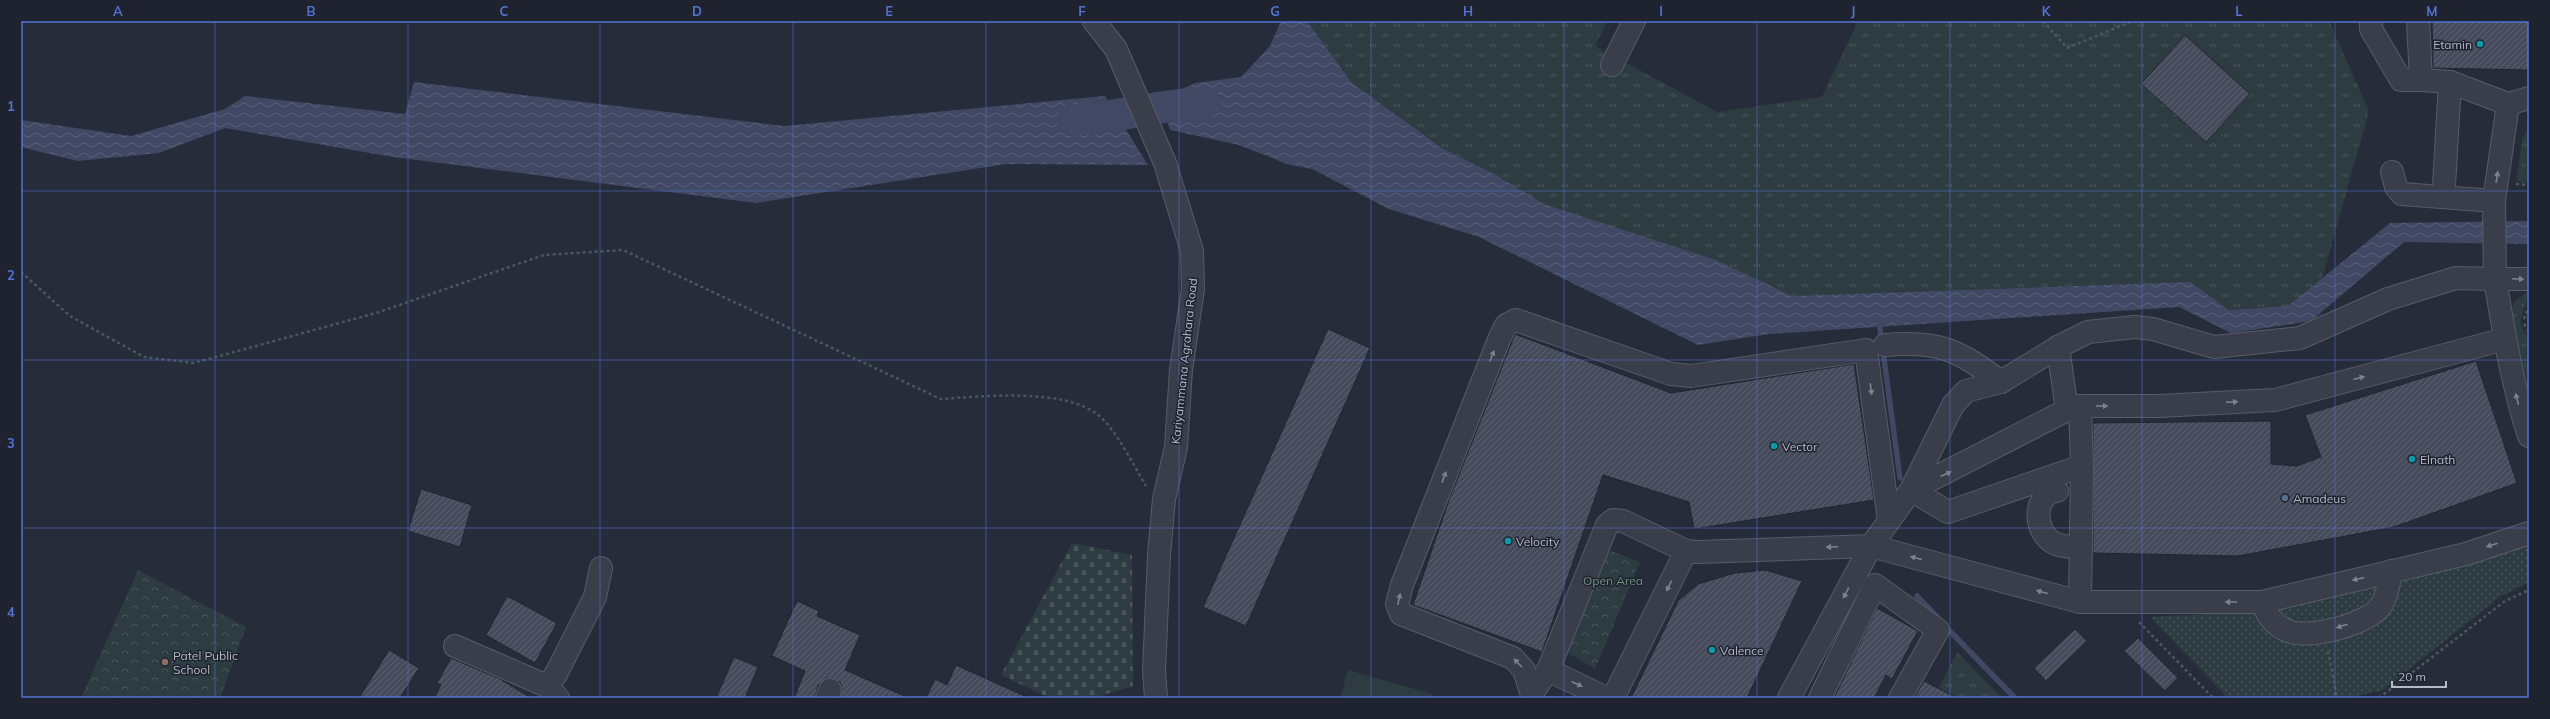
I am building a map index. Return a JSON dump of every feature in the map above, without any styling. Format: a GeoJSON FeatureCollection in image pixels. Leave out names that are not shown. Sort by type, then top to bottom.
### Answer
{"type":"FeatureCollection","features":[{"type":"Feature","properties":{"kind":"street","name":"Kariyammana Agrahara Road"},"geometry":{"type":"LineString","coordinates":[[1094,21],[1116,49],[1128,81],[1165,162],[1192,251],[1193,289],[1181,370],[1176,447],[1164,499],[1159,555],[1154,671],[1156,698]]}},
{"type":"Feature","properties":{"kind":"street"},"geometry":{"type":"LineString","coordinates":[[1612,65],[1634,21]]}},
{"type":"Feature","properties":{"kind":"street"},"geometry":{"type":"LineString","coordinates":[[2371,21],[2371,28],[2401,80],[2450,82],[2508,104],[2529,98]]}},
{"type":"Feature","properties":{"kind":"street"},"geometry":{"type":"LineString","coordinates":[[2418,21],[2421,80]]}},
{"type":"Feature","properties":{"kind":"street"},"geometry":{"type":"LineString","coordinates":[[2444,186],[2450,82]]}},
{"type":"Feature","properties":{"kind":"street"},"geometry":{"type":"LineString","coordinates":[[2508,104],[2494,209],[2496,279],[2516,397],[2529,436]]}},
{"type":"Feature","properties":{"kind":"street"},"geometry":{"type":"LineString","coordinates":[[2392,172],[2396,187],[2402,194],[2494,209]]}},
{"type":"Feature","properties":{"kind":"street"},"geometry":{"type":"LineString","coordinates":[[1789,698],[1871,546],[1911,490],[1953,405],[1960,396],[1966,392],[2001,382],[2058,347],[2088,332],[2134,327],[2153,329],[2214,347],[2300,338],[2388,299],[2456,278],[2529,280]]}},
{"type":"Feature","properties":{"kind":"street"},"geometry":{"type":"LineString","coordinates":[[1533,695],[1524,670],[1513,658],[1401,614],[1397,604],[1402,585],[1497,344],[1506,325],[1516,320],[1671,374],[1691,376],[1866,350],[1889,521]]}},
{"type":"Feature","properties":{"kind":"street"},"geometry":{"type":"LineString","coordinates":[[1911,490],[2073,408],[2158,406],[2275,400],[2505,339]]}},
{"type":"Feature","properties":{"kind":"street"},"geometry":{"type":"LineString","coordinates":[[1885,345],[1931,344],[1945,347],[1974,362],[2001,382]]}},
{"type":"Feature","properties":{"kind":"street"},"geometry":{"type":"LineString","coordinates":[[2058,347],[2073,408],[2082,466],[2080,602]]}},
{"type":"Feature","properties":{"kind":"street"},"geometry":{"type":"LineString","coordinates":[[1911,490],[1948,512],[2082,466]]}},
{"type":"Feature","properties":{"kind":"street"},"geometry":{"type":"LineString","coordinates":[[2057,491],[2045,497],[2040,506],[2040,528],[2045,537],[2055,544],[2081,546]]}},
{"type":"Feature","properties":{"kind":"street"},"geometry":{"type":"LineString","coordinates":[[1533,695],[1548,670],[1607,525],[1613,520],[1623,521],[1686,551],[1871,546],[2080,602],[2262,602],[2466,554],[2529,533]]}},
{"type":"Feature","properties":{"kind":"street"},"geometry":{"type":"LineString","coordinates":[[1613,698],[1686,551]]}},
{"type":"Feature","properties":{"kind":"street"},"geometry":{"type":"LineString","coordinates":[[455,646],[553,692],[556,674],[595,597],[601,568]]}},
{"type":"Feature","properties":{"kind":"street"},"geometry":{"type":"LineString","coordinates":[[2262,602],[2270,619],[2290,632],[2313,632],[2336,628],[2363,620],[2374,613],[2382,604],[2391,571]]}},
{"type":"Feature","properties":{"kind":"street"},"geometry":{"type":"LineString","coordinates":[[1820,698],[1875,585],[1938,630],[1900,698]]}},
{"type":"Feature","properties":{"kind":"street"},"geometry":{"type":"LineString","coordinates":[[1548,670],[1606,698]]}},
{"type":"Feature","properties":{"kind":"path"},"geometry":{"type":"LineString","coordinates":[[2043,21],[2067,48],[2133,21]]}},
{"type":"Feature","properties":{"kind":"path"},"geometry":{"type":"LineString","coordinates":[[21,272],[70,316],[144,357],[194,363],[376,313],[544,255],[623,250],[941,399],[998,395],[1074,401],[1099,415],[1121,445],[1148,489]]}},
{"type":"Feature","properties":{"kind":"path"},"geometry":{"type":"LineString","coordinates":[[2529,306],[2524,317],[2529,332]]}},
{"type":"Feature","properties":{"kind":"path"},"geometry":{"type":"LineString","coordinates":[[2379,698],[2505,601],[2529,590]]}},
{"type":"Feature","properties":{"kind":"path"},"geometry":{"type":"LineString","coordinates":[[2119,602],[2213,698]]}},
{"type":"Feature","properties":{"kind":"green space"},"geometry":{"type":"Polygon","coordinates":[[[1307,21],[1607,21],[1595,46],[1717,112],[1822,97],[1858,21],[2329,21],[2369,111],[2322,279],[2288,306],[2229,310],[2189,282],[1792,296],[1716,260],[1544,204],[1494,174],[1442,148],[1352,83],[1307,21]]]}},
{"type":"Feature","properties":{"kind":"green space"},"geometry":{"type":"Polygon","coordinates":[[[2529,126],[2529,183],[2516,181],[2522,140],[2529,126]]]}},
{"type":"Feature","properties":{"kind":"green space"},"geometry":{"type":"Polygon","coordinates":[[[2529,291],[2522,314],[2521,325],[2529,337],[2529,386],[2509,315],[2515,301],[2529,291]]]}},
{"type":"Feature","properties":{"kind":"green space"},"geometry":{"type":"Polygon","coordinates":[[[2529,540],[2529,582],[2500,597],[2383,690],[2348,698],[2228,698],[2150,617],[2265,611],[2529,540]]]}},
{"type":"Feature","properties":{"kind":"green space"},"geometry":{"type":"Polygon","coordinates":[[[1072,543],[1132,555],[1133,686],[1093,698],[1050,698],[1001,675],[1072,543]]]}},
{"type":"Feature","properties":{"kind":"green space","name":"Open Area"},"geometry":{"type":"Polygon","coordinates":[[[1606,549],[1640,562],[1595,669],[1565,651],[1606,549]]]}},
{"type":"Feature","properties":{"kind":"green space","name":"Patel Public School"},"geometry":{"type":"Polygon","coordinates":[[[138,570],[246,627],[220,698],[81,698],[138,570]]]}},
{"type":"Feature","properties":{"kind":"green space"},"geometry":{"type":"Polygon","coordinates":[[[1957,652],[2002,698],[1934,698],[1957,652]]]}},
{"type":"Feature","properties":{"kind":"green space"},"geometry":{"type":"Polygon","coordinates":[[[1348,670],[1432,694],[1431,698],[1340,698],[1348,670]]]}},
{"type":"Feature","properties":{"kind":"water"},"geometry":{"type":"Polygon","coordinates":[[[1281,21],[1307,21],[1352,83],[1442,148],[1494,174],[1544,204],[1716,260],[1792,296],[2190,282],[2229,310],[2288,306],[2390,223],[2529,221],[2529,244],[2404,242],[2311,321],[2231,333],[2179,307],[1769,334],[1698,345],[1479,237],[1389,209],[1312,169],[1287,164],[1239,145],[1170,130],[1160,99],[1195,83],[1241,77],[1270,46],[1281,21]]]}},
{"type":"Feature","properties":{"kind":"water"},"geometry":{"type":"Polygon","coordinates":[[[414,82],[784,126],[1105,96],[1148,165],[1006,164],[756,203],[393,157],[225,128],[159,153],[78,161],[21,147],[21,120],[131,136],[225,109],[245,96],[405,114],[414,82]]]}},
{"type":"Feature","properties":{"kind":"building","name":"Etamin"},"geometry":{"type":"Polygon","coordinates":[[[2432,21],[2529,21],[2529,70],[2433,68],[2432,21]]]}},
{"type":"Feature","properties":{"kind":"building"},"geometry":{"type":"Polygon","coordinates":[[[2185,35],[2250,94],[2206,142],[2141,84],[2185,35]]]}},
{"type":"Feature","properties":{"kind":"building"},"geometry":{"type":"Polygon","coordinates":[[[1328,329],[1370,348],[1246,626],[1203,607],[1328,329]]]}},
{"type":"Feature","properties":{"kind":"building"},"geometry":{"type":"Polygon","coordinates":[[[1515,334],[1671,393],[1854,364],[1874,500],[1694,529],[1689,502],[1603,475],[1542,652],[1413,605],[1449,500],[1515,334]]]}},
{"type":"Feature","properties":{"kind":"building","name":"Elnath"},"geometry":{"type":"Polygon","coordinates":[[[2476,361],[2517,483],[2394,527],[2238,556],[2093,553],[2093,423],[2271,421],[2271,464],[2297,466],[2321,457],[2305,415],[2476,361]]]}},
{"type":"Feature","properties":{"kind":"building"},"geometry":{"type":"Polygon","coordinates":[[[421,489],[472,505],[460,547],[408,531],[421,489]]]}},
{"type":"Feature","properties":{"kind":"building","name":"Valence"},"geometry":{"type":"Polygon","coordinates":[[[1765,570],[1802,581],[1747,698],[1631,698],[1678,601],[1698,584],[1735,573],[1765,570]]]}},
{"type":"Feature","properties":{"kind":"building"},"geometry":{"type":"Polygon","coordinates":[[[507,596],[557,623],[535,663],[486,635],[507,596]]]}},
{"type":"Feature","properties":{"kind":"building"},"geometry":{"type":"Polygon","coordinates":[[[797,601],[819,611],[817,616],[860,635],[845,670],[909,698],[840,698],[842,688],[840,682],[828,678],[818,685],[815,698],[794,698],[805,671],[772,656],[797,601]]]}},
{"type":"Feature","properties":{"kind":"building"},"geometry":{"type":"Polygon","coordinates":[[[1877,608],[1918,631],[1892,679],[1886,675],[1874,698],[1834,698],[1877,608]]]}},
{"type":"Feature","properties":{"kind":"building"},"geometry":{"type":"Polygon","coordinates":[[[2075,629],[2087,641],[2046,681],[2034,668],[2075,629]]]}},
{"type":"Feature","properties":{"kind":"building"},"geometry":{"type":"Polygon","coordinates":[[[2138,638],[2178,678],[2165,691],[2124,651],[2138,638]]]}},
{"type":"Feature","properties":{"kind":"building"},"geometry":{"type":"Polygon","coordinates":[[[389,650],[419,668],[400,698],[359,698],[389,650]]]}},
{"type":"Feature","properties":{"kind":"building"},"geometry":{"type":"Polygon","coordinates":[[[734,657],[758,667],[745,698],[716,698],[734,657]]]}},
{"type":"Feature","properties":{"kind":"building"},"geometry":{"type":"Polygon","coordinates":[[[451,658],[500,679],[531,698],[434,698],[441,685],[437,683],[451,658]]]}},
{"type":"Feature","properties":{"kind":"building"},"geometry":{"type":"Polygon","coordinates":[[[956,665],[1029,698],[926,698],[935,679],[947,685],[956,665]]]}},
{"type":"Feature","properties":{"kind":"building"},"geometry":{"type":"Polygon","coordinates":[[[1924,681],[1957,698],[1914,698],[1924,681]]]}},
{"type":"Feature","properties":{"kind":"waterway"},"geometry":{"type":"LineString","coordinates":[[1073,120],[1106,117],[1172,106],[1205,103]]}},
{"type":"Feature","properties":{"kind":"waterway"},"geometry":{"type":"LineString","coordinates":[[1879,321],[1900,478]]}},
{"type":"Feature","properties":{"kind":"waterway"},"geometry":{"type":"LineString","coordinates":[[1917,596],[1939,619]]}},
{"type":"Feature","properties":{"kind":"waterway"},"geometry":{"type":"LineString","coordinates":[[1944,625],[2015,698]]}},
{"type":"Feature","properties":{"kind":"place","name":"Etamin"},"geometry":{"type":"Point","coordinates":[2480,44]}},
{"type":"Feature","properties":{"kind":"place","name":"Vector"},"geometry":{"type":"Point","coordinates":[1774,446]}},
{"type":"Feature","properties":{"kind":"place","name":"Elnath"},"geometry":{"type":"Point","coordinates":[2412,459]}},
{"type":"Feature","properties":{"kind":"place","name":"Amadeus"},"geometry":{"type":"Point","coordinates":[2285,498]}},
{"type":"Feature","properties":{"kind":"place","name":"Velocity"},"geometry":{"type":"Point","coordinates":[1508,541]}},
{"type":"Feature","properties":{"kind":"place","name":"Valence"},"geometry":{"type":"Point","coordinates":[1712,650]}},
{"type":"Feature","properties":{"kind":"place","name":"Patel Public School"},"geometry":{"type":"Point","coordinates":[165,662]}}]}
